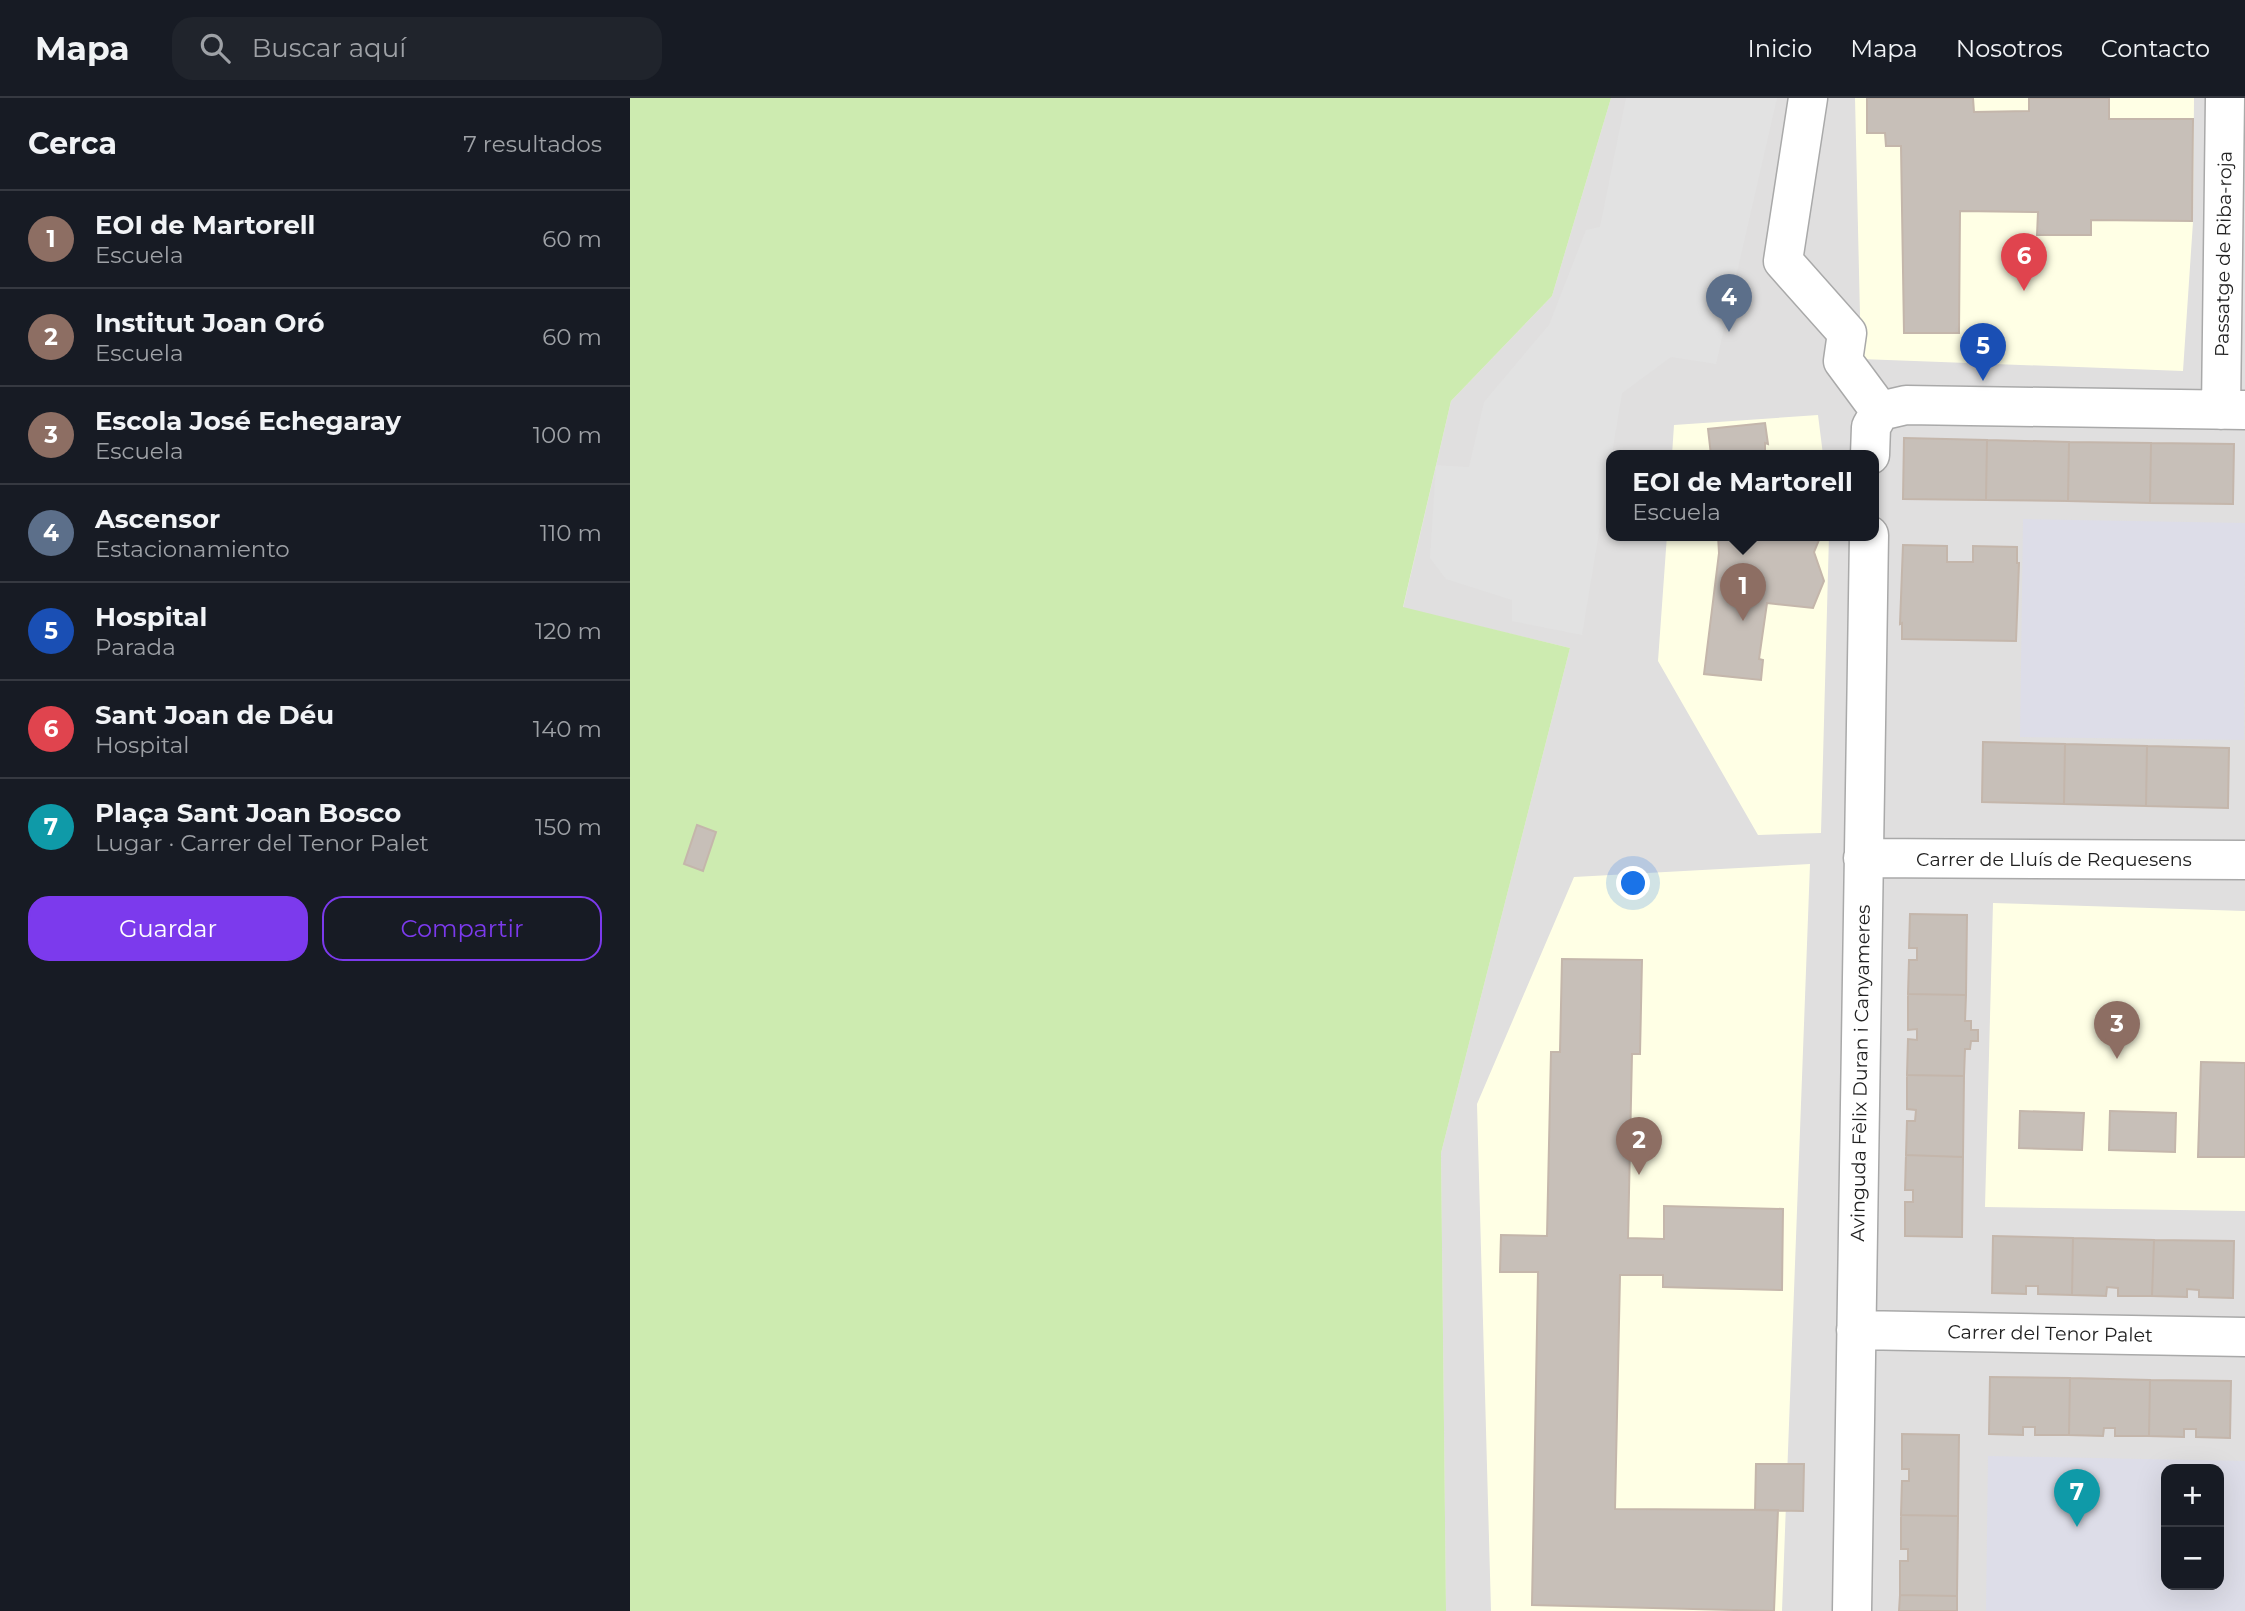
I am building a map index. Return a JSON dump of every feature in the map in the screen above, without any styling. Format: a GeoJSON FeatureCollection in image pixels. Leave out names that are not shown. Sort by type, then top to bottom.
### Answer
{"type":"FeatureCollection","features":[{"type":"Feature","properties":{"kind":"street"},"geometry":{"type":"LineString","coordinates":[[1808,98],[1783,261],[1847,333],[1843,361],[1880,411]]}},
{"type":"Feature","properties":{"kind":"street","name":"Passatge de Riba-roja"},"geometry":{"type":"LineString","coordinates":[[2225,98],[2233,410]]}},
{"type":"Feature","properties":{"kind":"street"},"geometry":{"type":"LineString","coordinates":[[1870,450],[1871,426],[1880,411],[1906,405],[2233,410]]}},
{"type":"Feature","properties":{"kind":"street","name":"Avinguda Fèlix Duran i Canyameres"},"geometry":{"type":"LineString","coordinates":[[1852,1611],[1869,541]]}},
{"type":"Feature","properties":{"kind":"street","name":"Carrer de Lluís de Requesens"},"geometry":{"type":"LineString","coordinates":[[1863,858],[2245,860]]}},
{"type":"Feature","properties":{"kind":"street","name":"Carrer del Tenor Palet"},"geometry":{"type":"LineString","coordinates":[[1856,1330],[2245,1337]]}},
{"type":"Feature","properties":{"kind":"shaded area"},"geometry":{"type":"Polygon","coordinates":[[[1611,98],[2245,98],[2245,1611],[1446,1611],[1441,1153],[1570,648],[1403,608],[1451,401],[1552,296],[1611,98]]]}},
{"type":"Feature","properties":{"kind":"shaded area"},"geometry":{"type":"Polygon","coordinates":[[[1626,98],[1777,98],[1716,364],[1671,357],[1622,393],[1613,450],[1606,450],[1606,490],[1582,635],[1512,621],[1512,600],[1446,579],[1430,558],[1436,465],[1469,467],[1484,402],[1549,325],[1586,230],[1600,227],[1626,98]]]}},
{"type":"Feature","properties":{"kind":"shaded area"},"geometry":{"type":"Polygon","coordinates":[[[1855,98],[2194,98],[2193,222],[2183,371],[1861,359],[1855,98]]]}},
{"type":"Feature","properties":{"kind":"shaded area"},"geometry":{"type":"Polygon","coordinates":[[[1818,415],[1822,450],[1672,450],[1674,425],[1818,415]]]}},
{"type":"Feature","properties":{"kind":"shaded area"},"geometry":{"type":"Polygon","coordinates":[[[2023,519],[2245,523],[2244,740],[2020,737],[2023,519]]]}},
{"type":"Feature","properties":{"kind":"shaded area"},"geometry":{"type":"Polygon","coordinates":[[[1667,541],[1829,541],[1821,833],[1758,835],[1658,661],[1667,541]]]}},
{"type":"Feature","properties":{"kind":"shaded area"},"geometry":{"type":"Polygon","coordinates":[[[1810,864],[1782,1611],[1491,1611],[1477,1104],[1574,877],[1810,864]]]}},
{"type":"Feature","properties":{"kind":"shaded area"},"geometry":{"type":"Polygon","coordinates":[[[1993,903],[2245,911],[2245,1211],[1985,1207],[1993,903]]]}},
{"type":"Feature","properties":{"kind":"shaded area"},"geometry":{"type":"Polygon","coordinates":[[[1988,1456],[2245,1461],[2245,1611],[1986,1611],[1988,1456]]]}},
{"type":"Feature","properties":{"kind":"green space"},"geometry":{"type":"Polygon","coordinates":[[[630,98],[1611,98],[1552,296],[1451,401],[1403,607],[1570,648],[1441,1153],[1446,1611],[630,1611],[630,98]]]}},
{"type":"Feature","properties":{"kind":"building"},"geometry":{"type":"Polygon","coordinates":[[[1867,98],[1973,98],[1974,112],[2029,111],[2029,98],[2109,98],[2109,119],[2193,119],[2192,221],[2091,220],[2091,235],[2037,235],[2038,212],[1960,211],[1959,333],[1904,333],[1901,146],[1886,146],[1885,133],[1867,133],[1867,98]]]}},
{"type":"Feature","properties":{"kind":"building"},"geometry":{"type":"Polygon","coordinates":[[[1765,423],[1768,444],[1765,443],[1765,450],[1710,450],[1708,429],[1765,423]]]}},
{"type":"Feature","properties":{"kind":"building"},"geometry":{"type":"Polygon","coordinates":[[[1904,438],[1987,440],[1986,500],[1903,499],[1904,438]]]}},
{"type":"Feature","properties":{"kind":"building"},"geometry":{"type":"Polygon","coordinates":[[[1987,440],[2069,442],[2068,501],[1986,500],[1987,440]]]}},
{"type":"Feature","properties":{"kind":"building"},"geometry":{"type":"Polygon","coordinates":[[[2069,442],[2151,443],[2150,503],[2068,501],[2069,442]]]}},
{"type":"Feature","properties":{"kind":"building"},"geometry":{"type":"Polygon","coordinates":[[[2151,443],[2234,444],[2233,504],[2150,503],[2151,443]]]}},
{"type":"Feature","properties":{"kind":"building"},"geometry":{"type":"Polygon","coordinates":[[[1718,541],[1819,541],[1814,552],[1824,581],[1813,608],[1767,603],[1759,659],[1763,660],[1761,680],[1704,674],[1718,541]]]}},
{"type":"Feature","properties":{"kind":"building"},"geometry":{"type":"Polygon","coordinates":[[[1903,545],[1947,546],[1947,562],[1973,562],[1973,546],[2017,547],[2019,563],[2016,641],[1902,639],[1902,623],[1900,624],[1903,545]]]}},
{"type":"Feature","properties":{"kind":"building"},"geometry":{"type":"Polygon","coordinates":[[[1983,742],[2065,744],[2064,804],[1982,802],[1983,742]]]}},
{"type":"Feature","properties":{"kind":"building"},"geometry":{"type":"Polygon","coordinates":[[[2065,744],[2147,746],[2146,806],[2064,804],[2065,744]]]}},
{"type":"Feature","properties":{"kind":"building"},"geometry":{"type":"Polygon","coordinates":[[[2147,746],[2229,748],[2228,808],[2146,806],[2147,746]]]}},
{"type":"Feature","properties":{"kind":"building"},"geometry":{"type":"Polygon","coordinates":[[[697,825],[716,832],[703,871],[684,864],[697,825]]]}},
{"type":"Feature","properties":{"kind":"building"},"geometry":{"type":"Polygon","coordinates":[[[1910,914],[1967,915],[1966,995],[1908,994],[1909,960],[1917,960],[1917,948],[1909,948],[1910,914]]]}},
{"type":"Feature","properties":{"kind":"building"},"geometry":{"type":"Polygon","coordinates":[[[1562,959],[1642,960],[1640,1054],[1632,1054],[1628,1238],[1664,1239],[1664,1206],[1783,1209],[1782,1290],[1663,1287],[1663,1275],[1620,1275],[1615,1509],[1778,1510],[1774,1611],[1532,1605],[1538,1272],[1500,1272],[1501,1235],[1547,1236],[1551,1052],[1560,1052],[1562,959]]]}},
{"type":"Feature","properties":{"kind":"building"},"geometry":{"type":"Polygon","coordinates":[[[1908,994],[1966,995],[1965,1021],[1971,1021],[1971,1030],[1978,1030],[1978,1041],[1971,1041],[1970,1049],[1965,1049],[1964,1076],[1907,1075],[1908,1039],[1917,1040],[1917,1029],[1908,1030],[1908,994]]]}},
{"type":"Feature","properties":{"kind":"building"},"geometry":{"type":"Polygon","coordinates":[[[2201,1062],[2245,1063],[2245,1157],[2198,1157],[2201,1062]]]}},
{"type":"Feature","properties":{"kind":"building"},"geometry":{"type":"Polygon","coordinates":[[[1907,1075],[1964,1076],[1963,1157],[1906,1155],[1907,1121],[1915,1121],[1916,1110],[1907,1109],[1907,1075]]]}},
{"type":"Feature","properties":{"kind":"building"},"geometry":{"type":"Polygon","coordinates":[[[2020,1111],[2084,1113],[2082,1150],[2019,1148],[2020,1111]]]}},
{"type":"Feature","properties":{"kind":"building"},"geometry":{"type":"Polygon","coordinates":[[[2110,1111],[2176,1113],[2175,1152],[2109,1150],[2110,1111]]]}},
{"type":"Feature","properties":{"kind":"building"},"geometry":{"type":"Polygon","coordinates":[[[1906,1155],[1963,1157],[1962,1237],[1905,1236],[1905,1202],[1913,1202],[1913,1190],[1905,1190],[1906,1155]]]}},
{"type":"Feature","properties":{"kind":"building"},"geometry":{"type":"Polygon","coordinates":[[[1993,1236],[2073,1238],[2072,1295],[2038,1294],[2038,1286],[2026,1286],[2026,1294],[1992,1293],[1993,1236]]]}},
{"type":"Feature","properties":{"kind":"building"},"geometry":{"type":"Polygon","coordinates":[[[2073,1238],[2154,1240],[2152,1296],[2118,1296],[2118,1288],[2107,1287],[2106,1296],[2072,1295],[2073,1238]]]}},
{"type":"Feature","properties":{"kind":"building"},"geometry":{"type":"Polygon","coordinates":[[[2154,1240],[2234,1241],[2233,1298],[2199,1297],[2199,1290],[2187,1289],[2187,1297],[2152,1296],[2154,1240]]]}},
{"type":"Feature","properties":{"kind":"building"},"geometry":{"type":"Polygon","coordinates":[[[1990,1377],[2070,1378],[2069,1435],[2035,1435],[2035,1427],[2023,1427],[2023,1435],[1989,1434],[1990,1377]]]}},
{"type":"Feature","properties":{"kind":"building"},"geometry":{"type":"Polygon","coordinates":[[[2070,1378],[2150,1380],[2149,1436],[2115,1436],[2115,1428],[2104,1428],[2103,1436],[2069,1435],[2070,1378]]]}},
{"type":"Feature","properties":{"kind":"building"},"geometry":{"type":"Polygon","coordinates":[[[2150,1380],[2231,1381],[2230,1438],[2196,1437],[2196,1429],[2184,1429],[2184,1437],[2149,1436],[2150,1380]]]}},
{"type":"Feature","properties":{"kind":"building"},"geometry":{"type":"Polygon","coordinates":[[[1902,1434],[1959,1435],[1958,1516],[1901,1515],[1902,1481],[1909,1481],[1909,1469],[1902,1469],[1902,1434]]]}},
{"type":"Feature","properties":{"kind":"building"},"geometry":{"type":"Polygon","coordinates":[[[1756,1464],[1804,1464],[1803,1511],[1755,1510],[1756,1464]]]}},
{"type":"Feature","properties":{"kind":"building"},"geometry":{"type":"Polygon","coordinates":[[[1901,1515],[1958,1516],[1957,1596],[1900,1595],[1900,1561],[1908,1561],[1908,1549],[1901,1549],[1901,1515]]]}},
{"type":"Feature","properties":{"kind":"building"},"geometry":{"type":"Polygon","coordinates":[[[1900,1595],[1957,1596],[1957,1611],[1899,1611],[1900,1595]]]}},
{"type":"Feature","properties":{"kind":"place","name":"Sant Joan de Déu"},"geometry":{"type":"Point","coordinates":[2024,291]}},
{"type":"Feature","properties":{"kind":"place","name":"Ascensor"},"geometry":{"type":"Point","coordinates":[1729,332]}},
{"type":"Feature","properties":{"kind":"place","name":"Hospital"},"geometry":{"type":"Point","coordinates":[1983,381]}},
{"type":"Feature","properties":{"kind":"place","name":"EOI de Martorell"},"geometry":{"type":"Point","coordinates":[1743,621]}},
{"type":"Feature","properties":{"kind":"place","name":"Escola José Echegaray"},"geometry":{"type":"Point","coordinates":[2117,1059]}},
{"type":"Feature","properties":{"kind":"place","name":"Institut Joan Oró"},"geometry":{"type":"Point","coordinates":[1639,1175]}},
{"type":"Feature","properties":{"kind":"place","name":"Plaça Sant Joan Bosco"},"geometry":{"type":"Point","coordinates":[2077,1527]}}]}
